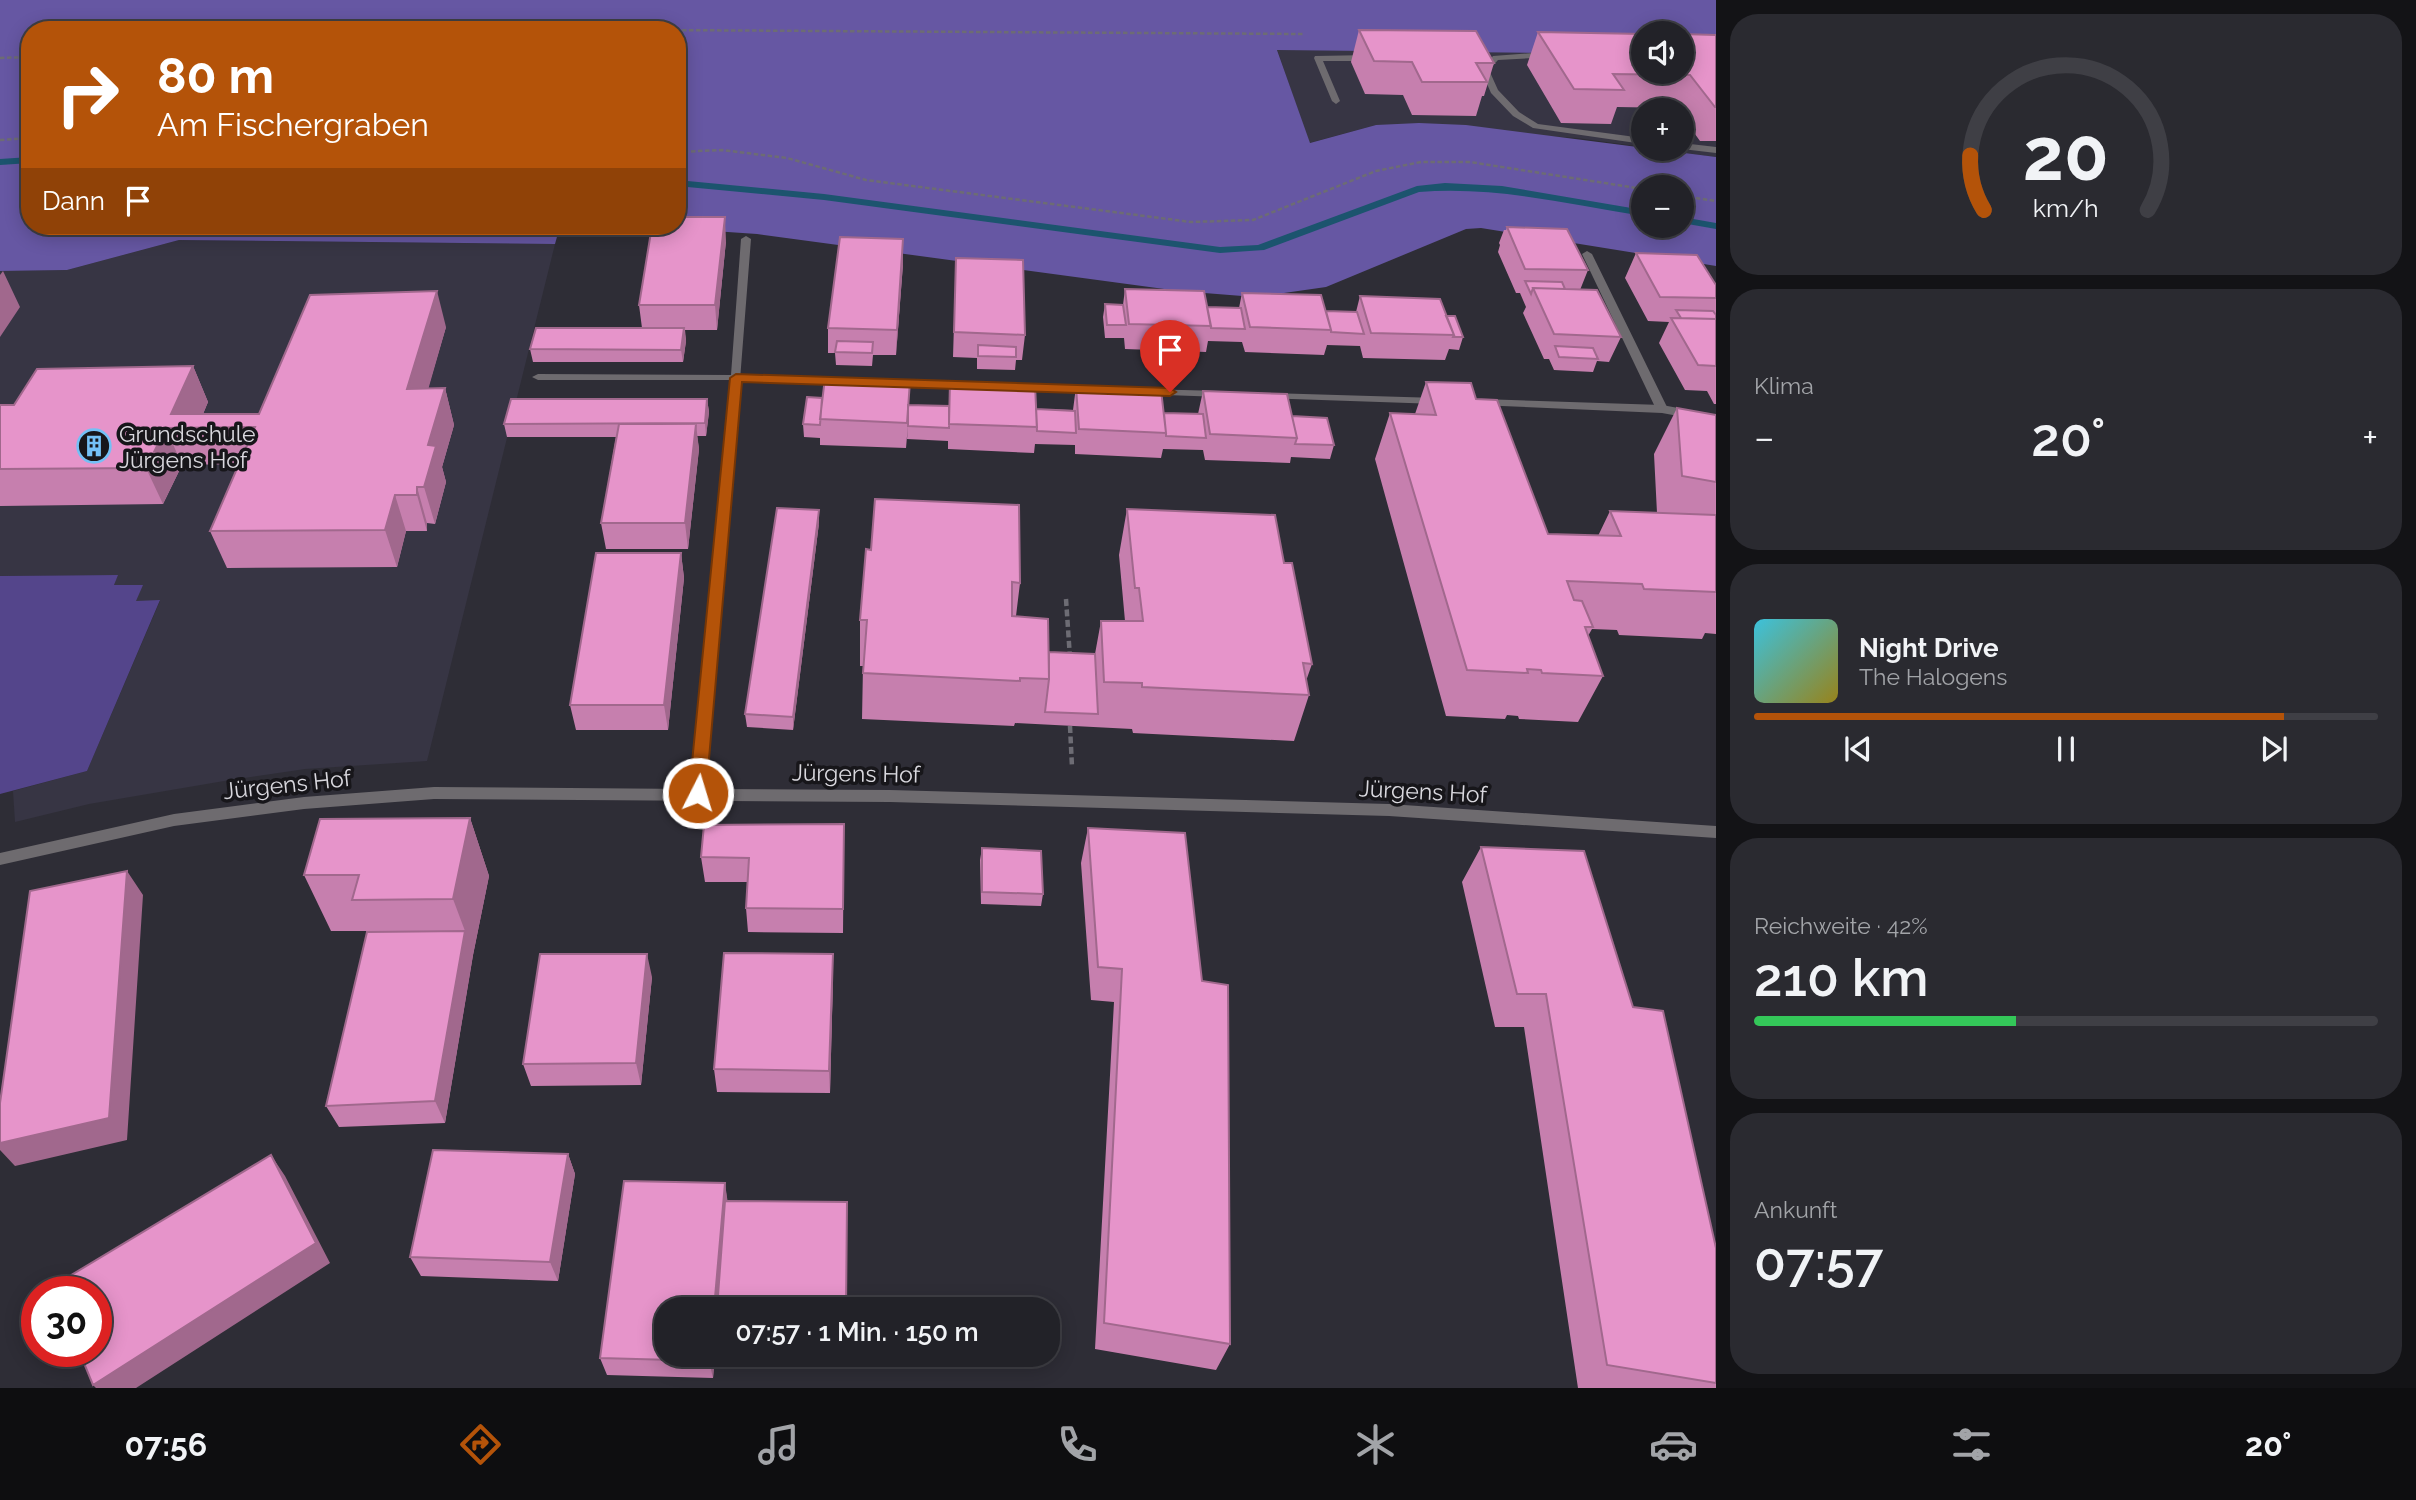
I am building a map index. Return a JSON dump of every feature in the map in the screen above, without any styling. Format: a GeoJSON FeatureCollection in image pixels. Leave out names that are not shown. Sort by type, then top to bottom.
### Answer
{"type":"FeatureCollection","features":[{"type":"Feature","properties":{"kind":"street"},"geometry":{"type":"LineString","coordinates":[[1562,56],[1522,55],[1496,58],[1485,70],[1494,91],[1516,114],[1536,126],[1631,139]]}},
{"type":"Feature","properties":{"kind":"street"},"geometry":{"type":"LineString","coordinates":[[1336,101],[1318,58],[1386,58]]}},
{"type":"Feature","properties":{"kind":"street"},"geometry":{"type":"LineString","coordinates":[[1478,61],[1490,63]]}},
{"type":"Feature","properties":{"kind":"street"},"geometry":{"type":"LineString","coordinates":[[1694,147],[1716,150]]}},
{"type":"Feature","properties":{"kind":"street"},"geometry":{"type":"LineString","coordinates":[[698,793],[746,239]]}},
{"type":"Feature","properties":{"kind":"street"},"geometry":{"type":"LineString","coordinates":[[1587,254],[1662,409]]}},
{"type":"Feature","properties":{"kind":"street"},"geometry":{"type":"LineString","coordinates":[[538,377],[736,378],[857,382]]}},
{"type":"Feature","properties":{"kind":"street"},"geometry":{"type":"LineString","coordinates":[[884,383],[979,386]]}},
{"type":"Feature","properties":{"kind":"street"},"geometry":{"type":"LineString","coordinates":[[1007,387],[1105,390]]}},
{"type":"Feature","properties":{"kind":"street"},"geometry":{"type":"LineString","coordinates":[[1133,391],[1230,394]]}},
{"type":"Feature","properties":{"kind":"street"},"geometry":{"type":"LineString","coordinates":[[1258,395],[1453,402]]}},
{"type":"Feature","properties":{"kind":"street"},"geometry":{"type":"LineString","coordinates":[[1467,402],[1662,409],[1716,419]]}},
{"type":"Feature","properties":{"kind":"street","name":"Jürgens Hof"},"geometry":{"type":"LineString","coordinates":[[0,859],[174,820],[304,803],[434,793],[698,793],[1389,810],[1716,832]]}},
{"type":"Feature","properties":{"kind":"path"},"geometry":{"type":"LineString","coordinates":[[686,29],[1312,34]]}},
{"type":"Feature","properties":{"kind":"path"},"geometry":{"type":"LineString","coordinates":[[0,58],[21,57]]}},
{"type":"Feature","properties":{"kind":"path"},"geometry":{"type":"LineString","coordinates":[[0,140],[21,139]]}},
{"type":"Feature","properties":{"kind":"path"},"geometry":{"type":"LineString","coordinates":[[686,152],[722,150],[787,158],[866,180],[1191,222],[1253,220],[1376,171],[1421,162],[1470,162],[1631,188]]}},
{"type":"Feature","properties":{"kind":"path"},"geometry":{"type":"LineString","coordinates":[[1694,197],[1716,201]]}},
{"type":"Feature","properties":{"kind":"path"},"geometry":{"type":"LineString","coordinates":[[1066,599],[1070,666]]}},
{"type":"Feature","properties":{"kind":"path"},"geometry":{"type":"LineString","coordinates":[[1070,726],[1071,739]]}},
{"type":"Feature","properties":{"kind":"shaded area"},"geometry":{"type":"Polygon","coordinates":[[[0,0],[1716,0],[1716,55],[1694,54],[1694,21],[1631,21],[1631,54],[1277,50],[1310,143],[1376,125],[1419,123],[1466,125],[1631,146],[1631,161],[1694,161],[1694,154],[1716,157],[1716,266],[1481,228],[1466,229],[1326,287],[1255,297],[1179,291],[757,234],[686,229],[686,21],[21,21],[21,235],[558,235],[555,244],[179,240],[67,270],[0,271],[0,0]]]}},
{"type":"Feature","properties":{"kind":"shaded area"},"geometry":{"type":"Polygon","coordinates":[[[1277,49],[1631,54],[1631,84],[1694,84],[1694,66],[1716,55],[1716,157],[1694,154],[1694,98],[1631,98],[1631,145],[1577,138],[1376,125],[1309,143],[1277,49]]]}},
{"type":"Feature","properties":{"kind":"shaded area"},"geometry":{"type":"Polygon","coordinates":[[[179,240],[555,244],[427,761],[305,769],[230,780],[89,804],[15,822],[13,791],[87,771],[160,601],[136,601],[114,585],[117,575],[0,576],[0,271],[67,270],[179,240]]]}},
{"type":"Feature","properties":{"kind":"shaded area"},"geometry":{"type":"Polygon","coordinates":[[[118,575],[114,585],[143,585],[136,601],[160,600],[87,771],[0,794],[0,576],[118,575]]]}},
{"type":"Feature","properties":{"kind":"building"},"geometry":{"type":"Polygon","coordinates":[[[1359,30],[1476,31],[1494,63],[1476,63],[1487,82],[1422,82],[1412,62],[1374,61],[1359,30]]]}},
{"type":"Feature","properties":{"kind":"building"},"geometry":{"type":"Polygon","coordinates":[[[1538,32],[1631,34],[1631,74],[1613,74],[1624,90],[1574,89],[1538,32]]]}},
{"type":"Feature","properties":{"kind":"building"},"geometry":{"type":"Polygon","coordinates":[[[1694,34],[1716,35],[1715,107],[1694,80],[1694,34]]]}},
{"type":"Feature","properties":{"kind":"building"},"geometry":{"type":"Polygon","coordinates":[[[686,217],[725,217],[715,305],[639,305],[651,235],[686,235],[686,217]]]}},
{"type":"Feature","properties":{"kind":"building"},"geometry":{"type":"Polygon","coordinates":[[[1507,227],[1567,229],[1588,270],[1525,269],[1507,227]]]}},
{"type":"Feature","properties":{"kind":"building"},"geometry":{"type":"Polygon","coordinates":[[[840,237],[903,239],[897,330],[828,328],[840,237]]]}},
{"type":"Feature","properties":{"kind":"building"},"geometry":{"type":"Polygon","coordinates":[[[1636,253],[1697,255],[1716,285],[1716,298],[1660,297],[1636,253]]]}},
{"type":"Feature","properties":{"kind":"building"},"geometry":{"type":"Polygon","coordinates":[[[956,258],[1023,260],[1025,335],[954,332],[956,258]]]}},
{"type":"Feature","properties":{"kind":"building"},"geometry":{"type":"Polygon","coordinates":[[[1525,281],[1562,282],[1565,289],[1533,288],[1531,294],[1525,281]]]}},
{"type":"Feature","properties":{"kind":"building"},"geometry":{"type":"Polygon","coordinates":[[[1533,288],[1597,290],[1621,337],[1554,334],[1533,288]]]}},
{"type":"Feature","properties":{"kind":"building"},"geometry":{"type":"Polygon","coordinates":[[[1125,289],[1204,291],[1211,326],[1129,324],[1125,289]]]}},
{"type":"Feature","properties":{"kind":"building","name":"Grundschule Jürgens Hof"},"geometry":{"type":"Polygon","coordinates":[[[437,291],[407,389],[445,388],[428,445],[436,446],[424,487],[417,487],[417,495],[395,495],[385,530],[210,531],[255,427],[166,428],[146,468],[0,469],[0,405],[14,405],[37,369],[193,366],[171,414],[259,414],[310,295],[437,291]]]}},
{"type":"Feature","properties":{"kind":"building"},"geometry":{"type":"Polygon","coordinates":[[[1242,293],[1321,295],[1331,330],[1250,327],[1242,293]]]}},
{"type":"Feature","properties":{"kind":"building"},"geometry":{"type":"Polygon","coordinates":[[[1360,296],[1440,299],[1454,335],[1371,333],[1360,296]]]}},
{"type":"Feature","properties":{"kind":"building"},"geometry":{"type":"Polygon","coordinates":[[[1105,304],[1123,305],[1126,325],[1107,325],[1105,304]]]}},
{"type":"Feature","properties":{"kind":"building"},"geometry":{"type":"Polygon","coordinates":[[[1207,307],[1241,308],[1245,329],[1211,328],[1207,307]]]}},
{"type":"Feature","properties":{"kind":"building"},"geometry":{"type":"Polygon","coordinates":[[[1676,310],[1713,311],[1716,319],[1681,318],[1676,310]]]}},
{"type":"Feature","properties":{"kind":"building"},"geometry":{"type":"Polygon","coordinates":[[[1326,311],[1357,312],[1364,334],[1331,332],[1326,311]]]}},
{"type":"Feature","properties":{"kind":"building"},"geometry":{"type":"Polygon","coordinates":[[[1446,316],[1455,316],[1463,337],[1453,337],[1446,316]]]}},
{"type":"Feature","properties":{"kind":"building"},"geometry":{"type":"Polygon","coordinates":[[[1671,318],[1716,319],[1716,366],[1698,365],[1671,318]]]}},
{"type":"Feature","properties":{"kind":"building"},"geometry":{"type":"Polygon","coordinates":[[[536,328],[684,328],[681,350],[530,349],[536,328]]]}},
{"type":"Feature","properties":{"kind":"building"},"geometry":{"type":"Polygon","coordinates":[[[837,341],[873,342],[872,353],[835,352],[837,341]]]}},
{"type":"Feature","properties":{"kind":"building"},"geometry":{"type":"Polygon","coordinates":[[[978,345],[1016,347],[1016,357],[978,356],[978,345]]]}},
{"type":"Feature","properties":{"kind":"building"},"geometry":{"type":"Polygon","coordinates":[[[1555,346],[1593,348],[1598,359],[1559,357],[1555,346]]]}},
{"type":"Feature","properties":{"kind":"building"},"geometry":{"type":"Polygon","coordinates":[[[825,378],[910,381],[907,423],[820,419],[825,378]]]}},
{"type":"Feature","properties":{"kind":"building"},"geometry":{"type":"Polygon","coordinates":[[[950,382],[1035,385],[1037,427],[949,424],[950,382]]]}},
{"type":"Feature","properties":{"kind":"building"},"geometry":{"type":"Polygon","coordinates":[[[1426,382],[1471,383],[1476,399],[1497,400],[1548,534],[1621,536],[1610,511],[1716,515],[1716,592],[1644,589],[1642,584],[1567,581],[1574,600],[1582,601],[1593,627],[1585,627],[1603,676],[1542,673],[1541,670],[1527,669],[1528,673],[1467,670],[1390,413],[1436,415],[1426,382]]]}},
{"type":"Feature","properties":{"kind":"building"},"geometry":{"type":"Polygon","coordinates":[[[1076,387],[1161,390],[1166,433],[1079,429],[1076,387]]]}},
{"type":"Feature","properties":{"kind":"building"},"geometry":{"type":"Polygon","coordinates":[[[1203,391],[1287,394],[1297,438],[1210,434],[1203,391]]]}},
{"type":"Feature","properties":{"kind":"building"},"geometry":{"type":"Polygon","coordinates":[[[807,397],[822,398],[820,425],[803,424],[807,397]]]}},
{"type":"Feature","properties":{"kind":"building"},"geometry":{"type":"Polygon","coordinates":[[[511,399],[707,399],[705,423],[504,424],[511,399]]]}},
{"type":"Feature","properties":{"kind":"building"},"geometry":{"type":"Polygon","coordinates":[[[908,405],[949,406],[949,428],[908,426],[908,405]]]}},
{"type":"Feature","properties":{"kind":"building"},"geometry":{"type":"Polygon","coordinates":[[[1677,408],[1716,415],[1716,482],[1682,476],[1677,408]]]}},
{"type":"Feature","properties":{"kind":"building"},"geometry":{"type":"Polygon","coordinates":[[[1036,409],[1075,411],[1076,433],[1037,431],[1036,409]]]}},
{"type":"Feature","properties":{"kind":"building"},"geometry":{"type":"Polygon","coordinates":[[[1164,413],[1203,414],[1206,438],[1166,436],[1164,413]]]}},
{"type":"Feature","properties":{"kind":"building"},"geometry":{"type":"Polygon","coordinates":[[[1292,416],[1327,418],[1334,445],[1295,444],[1297,438],[1292,416]]]}},
{"type":"Feature","properties":{"kind":"building"},"geometry":{"type":"Polygon","coordinates":[[[619,424],[696,424],[685,523],[601,523],[619,424]]]}},
{"type":"Feature","properties":{"kind":"building"},"geometry":{"type":"Polygon","coordinates":[[[875,499],[1019,505],[1020,583],[1012,582],[1012,616],[1048,619],[1049,679],[1020,678],[1020,681],[863,673],[867,620],[860,620],[866,549],[871,550],[875,499]]]}},
{"type":"Feature","properties":{"kind":"building"},"geometry":{"type":"Polygon","coordinates":[[[777,508],[819,510],[793,717],[745,714],[777,508]]]}},
{"type":"Feature","properties":{"kind":"building"},"geometry":{"type":"Polygon","coordinates":[[[1127,509],[1275,515],[1284,563],[1292,563],[1312,664],[1303,663],[1309,695],[1142,687],[1142,683],[1104,682],[1101,621],[1143,621],[1139,588],[1135,588],[1127,509]]]}},
{"type":"Feature","properties":{"kind":"building"},"geometry":{"type":"Polygon","coordinates":[[[596,553],[681,553],[664,705],[570,705],[596,553]]]}},
{"type":"Feature","properties":{"kind":"building"},"geometry":{"type":"Polygon","coordinates":[[[1049,652],[1095,654],[1098,714],[1045,712],[1049,652]]]}},
{"type":"Feature","properties":{"kind":"building"},"geometry":{"type":"Polygon","coordinates":[[[470,818],[453,899],[352,900],[359,875],[304,875],[320,819],[470,818]]]}},
{"type":"Feature","properties":{"kind":"building"},"geometry":{"type":"Polygon","coordinates":[[[844,824],[843,909],[746,908],[749,858],[701,857],[704,825],[844,824]]]}},
{"type":"Feature","properties":{"kind":"building"},"geometry":{"type":"Polygon","coordinates":[[[1088,828],[1185,833],[1202,981],[1228,985],[1230,1344],[1104,1323],[1122,969],[1098,967],[1088,828]]]}},
{"type":"Feature","properties":{"kind":"building"},"geometry":{"type":"Polygon","coordinates":[[[1481,847],[1584,851],[1633,1007],[1663,1011],[1716,1248],[1716,1383],[1607,1365],[1546,994],[1517,994],[1481,847]]]}},
{"type":"Feature","properties":{"kind":"building"},"geometry":{"type":"Polygon","coordinates":[[[982,848],[1041,851],[1043,894],[982,892],[982,848]]]}},
{"type":"Feature","properties":{"kind":"building"},"geometry":{"type":"Polygon","coordinates":[[[127,871],[109,1118],[0,1143],[0,1103],[30,891],[127,871]]]}},
{"type":"Feature","properties":{"kind":"building"},"geometry":{"type":"Polygon","coordinates":[[[465,931],[435,1101],[326,1106],[367,932],[465,931]]]}},
{"type":"Feature","properties":{"kind":"building"},"geometry":{"type":"Polygon","coordinates":[[[724,953],[833,954],[829,1071],[714,1069],[724,953]]]}},
{"type":"Feature","properties":{"kind":"building"},"geometry":{"type":"Polygon","coordinates":[[[540,954],[647,954],[636,1063],[523,1064],[540,954]]]}},
{"type":"Feature","properties":{"kind":"building"},"geometry":{"type":"Polygon","coordinates":[[[433,1150],[568,1154],[550,1262],[410,1257],[433,1150]]]}},
{"type":"Feature","properties":{"kind":"building"},"geometry":{"type":"Polygon","coordinates":[[[271,1155],[316,1243],[93,1385],[86,1367],[112,1367],[112,1276],[70,1276],[271,1155]]]}},
{"type":"Feature","properties":{"kind":"building"},"geometry":{"type":"Polygon","coordinates":[[[624,1181],[725,1183],[715,1297],[654,1297],[654,1359],[600,1358],[624,1181]]]}},
{"type":"Feature","properties":{"kind":"building"},"geometry":{"type":"Polygon","coordinates":[[[725,1201],[847,1202],[846,1297],[718,1297],[725,1201]]]}},
{"type":"Feature","properties":{"kind":"waterway"},"geometry":{"type":"LineString","coordinates":[[0,162],[21,161]]}},
{"type":"Feature","properties":{"kind":"waterway"},"geometry":{"type":"LineString","coordinates":[[686,184],[824,197],[1220,250],[1260,248],[1417,189],[1502,189],[1631,211]]}},
{"type":"Feature","properties":{"kind":"waterway"},"geometry":{"type":"LineString","coordinates":[[1694,222],[1716,226]]}},
{"type":"Feature","properties":{"kind":"place","name":"Grundschule Jürgens Hof"},"geometry":{"type":"Point","coordinates":[94,446]}},
{"type":"Feature","properties":{"kind":"route"},"geometry":{"type":"LineString","coordinates":[[698,793],[736,378],[1170,392]]}}]}
